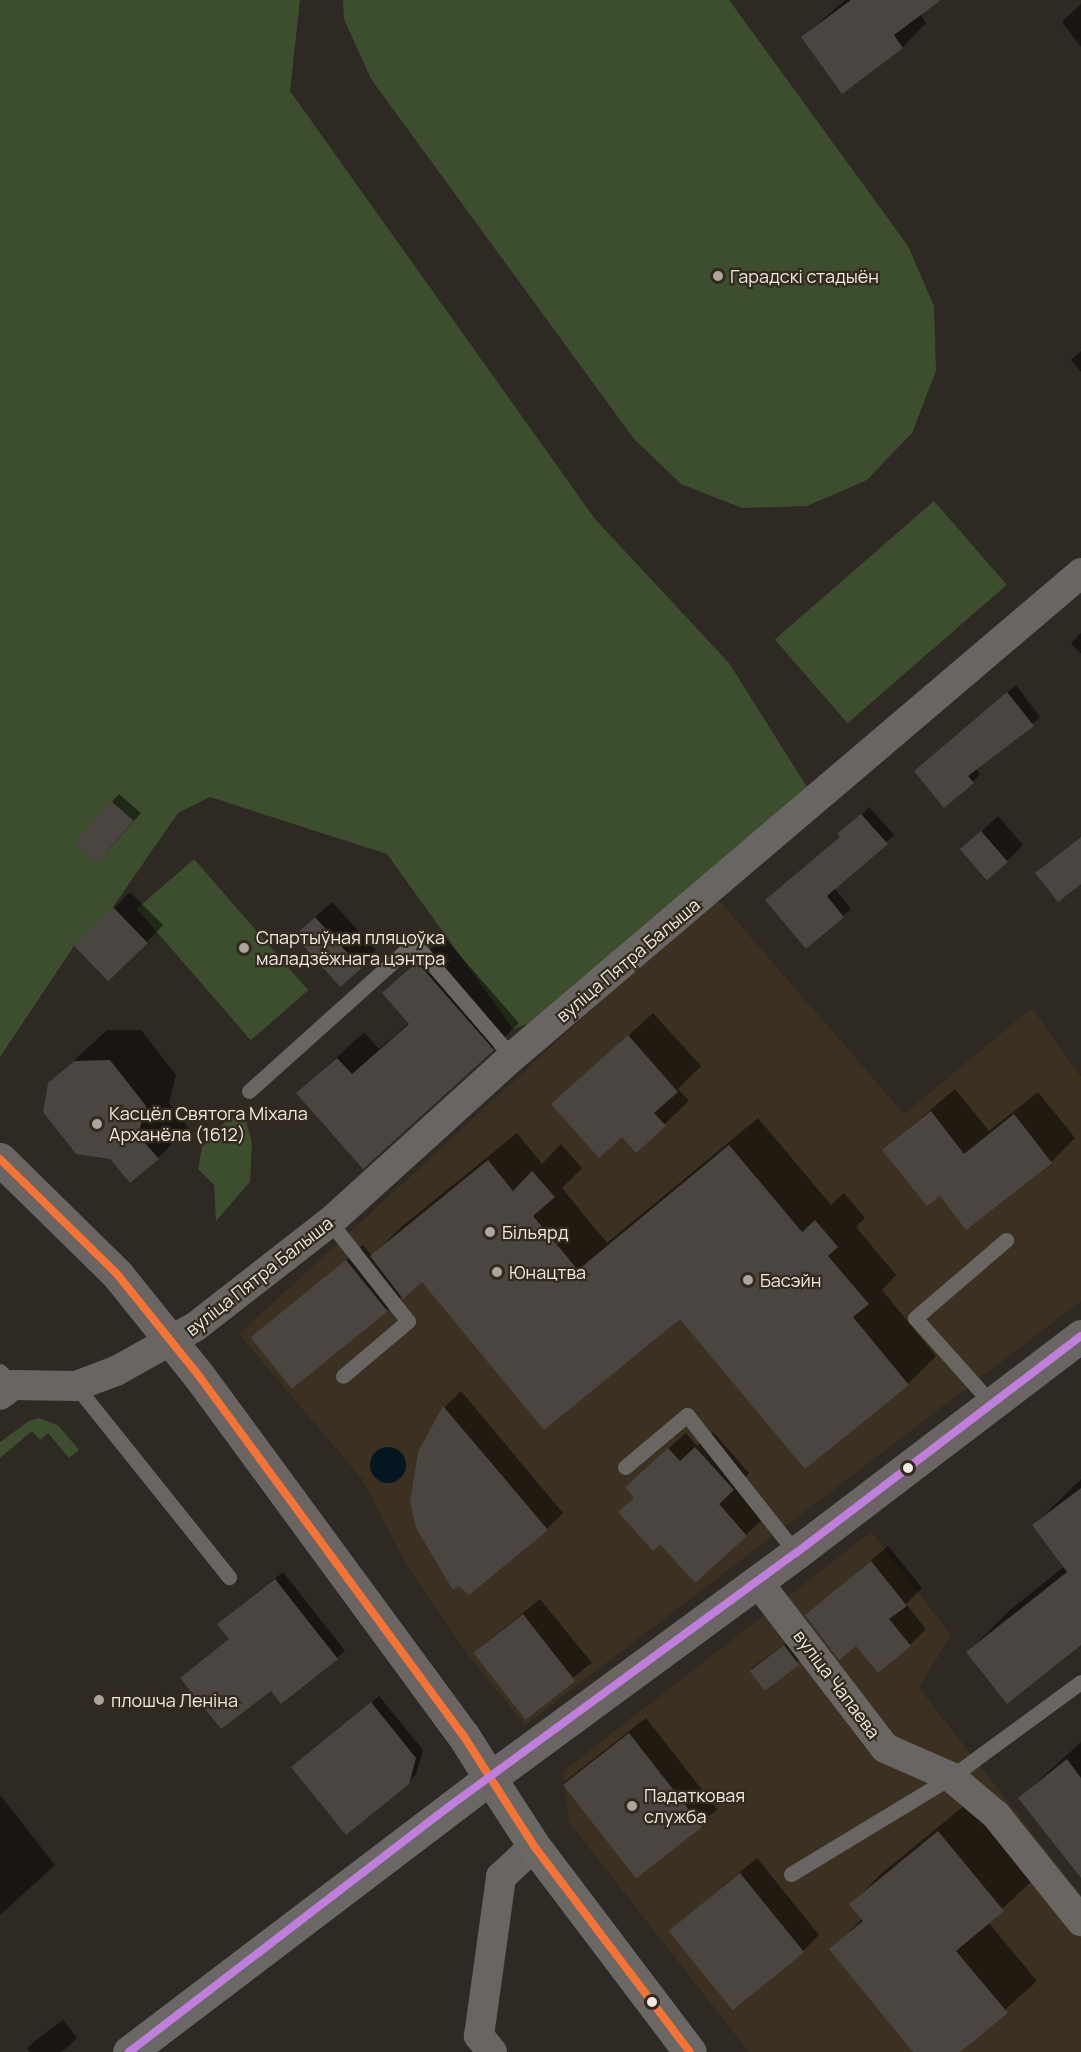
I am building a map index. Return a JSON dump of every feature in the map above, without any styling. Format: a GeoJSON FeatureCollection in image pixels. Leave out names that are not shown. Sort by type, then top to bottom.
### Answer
{"type":"FeatureCollection","features":[{"type":"Feature","properties":{"kind":"main road"},"geometry":{"type":"LineString","coordinates":[[0,1159],[117,1274],[172,1342],[456,1725],[490,1778],[796,1553],[1081,1336]]}},
{"type":"Feature","properties":{"kind":"street","name":"вуліца Пятра Балыша"},"geometry":{"type":"LineString","coordinates":[[76,1386],[116,1371],[172,1342],[330,1222],[512,1057],[1081,573]]}},
{"type":"Feature","properties":{"kind":"street"},"geometry":{"type":"LineString","coordinates":[[4,1384],[76,1386]]}},
{"type":"Feature","properties":{"kind":"street","name":"вуліца Чапаева"},"geometry":{"type":"LineString","coordinates":[[757,1581],[885,1748],[951,1777],[996,1815],[1081,1921]]}},
{"type":"Feature","properties":{"kind":"street"},"geometry":{"type":"LineString","coordinates":[[129,2052],[490,1778],[534,1846],[690,2052]]}},
{"type":"Feature","properties":{"kind":"street"},"geometry":{"type":"LineString","coordinates":[[492,2052],[479,2036],[501,1876],[534,1846]]}},
{"type":"Feature","properties":{"kind":"lane"},"geometry":{"type":"LineString","coordinates":[[249,1091],[414,943],[512,1057]]}},
{"type":"Feature","properties":{"kind":"lane"},"geometry":{"type":"LineString","coordinates":[[330,1222],[408,1321],[343,1376]]}},
{"type":"Feature","properties":{"kind":"lane"},"geometry":{"type":"LineString","coordinates":[[992,1404],[915,1318],[1006,1240]]}},
{"type":"Feature","properties":{"kind":"lane"},"geometry":{"type":"LineString","coordinates":[[76,1386],[229,1577]]}},
{"type":"Feature","properties":{"kind":"lane"},"geometry":{"type":"LineString","coordinates":[[625,1467],[687,1415],[796,1553]]}},
{"type":"Feature","properties":{"kind":"lane"},"geometry":{"type":"LineString","coordinates":[[791,1874],[951,1777],[1081,1682]]}},
{"type":"Feature","properties":{"kind":"shaded area"},"geometry":{"type":"Polygon","coordinates":[[[715,896],[904,1114],[1032,1008],[1081,1077],[1081,1301],[525,1725],[468,1655],[407,1566],[362,1479],[239,1334],[715,896]]]}},
{"type":"Feature","properties":{"kind":"shaded area"},"geometry":{"type":"Polygon","coordinates":[[[871,1532],[951,1635],[919,1688],[1081,1895],[1081,2052],[749,2052],[569,1822],[563,1771],[871,1532]]]}},
{"type":"Feature","properties":{"kind":"green space"},"geometry":{"type":"Polygon","coordinates":[[[0,0],[300,0],[290,91],[595,519],[729,663],[812,795],[534,1022],[513,1029],[387,854],[210,797],[178,813],[113,907],[74,946],[0,1057],[0,0]]]}},
{"type":"Feature","properties":{"kind":"green space","name":"Гарадскі стадыён"},"geometry":{"type":"Polygon","coordinates":[[[343,0],[729,0],[908,246],[934,306],[936,371],[912,433],[867,480],[807,506],[742,508],[681,484],[634,439],[371,79],[344,19],[343,0]]]}},
{"type":"Feature","properties":{"kind":"green space"},"geometry":{"type":"Polygon","coordinates":[[[934,501],[1007,585],[848,723],[775,639],[934,501]]]}},
{"type":"Feature","properties":{"kind":"green space"},"geometry":{"type":"Polygon","coordinates":[[[194,859],[308,990],[251,1040],[137,909],[194,859]]]}},
{"type":"Feature","properties":{"kind":"green space"},"geometry":{"type":"Polygon","coordinates":[[[230,1117],[245,1117],[252,1143],[250,1182],[216,1221],[214,1185],[198,1169],[202,1147],[230,1117]]]}},
{"type":"Feature","properties":{"kind":"green space"},"geometry":{"type":"Polygon","coordinates":[[[39,1418],[58,1425],[79,1450],[69,1458],[48,1433],[40,1440],[32,1431],[0,1458],[0,1442],[29,1421],[39,1418]]]}},
{"type":"Feature","properties":{"kind":"water"},"geometry":{"type":"Polygon","coordinates":[[[388,1447],[400,1453],[406,1465],[400,1477],[388,1483],[376,1477],[370,1465],[376,1453],[388,1447]]]}},
{"type":"Feature","properties":{"kind":"building"},"geometry":{"type":"Polygon","coordinates":[[[851,0],[941,0],[894,35],[903,48],[842,94],[801,37],[851,0]]]}},
{"type":"Feature","properties":{"kind":"building"},"geometry":{"type":"Polygon","coordinates":[[[1007,692],[1034,726],[968,776],[974,783],[944,808],[914,771],[1007,692]]]}},
{"type":"Feature","properties":{"kind":"building"},"geometry":{"type":"Polygon","coordinates":[[[111,801],[134,821],[97,863],[74,843],[111,801]]]}},
{"type":"Feature","properties":{"kind":"building"},"geometry":{"type":"Polygon","coordinates":[[[861,814],[888,844],[827,896],[844,917],[806,949],[765,900],[840,837],[837,834],[861,814]]]}},
{"type":"Feature","properties":{"kind":"building"},"geometry":{"type":"Polygon","coordinates":[[[981,831],[1008,862],[987,880],[960,849],[981,831]]]}},
{"type":"Feature","properties":{"kind":"building"},"geometry":{"type":"Polygon","coordinates":[[[1081,837],[1081,884],[1058,902],[1035,873],[1081,837]]]}},
{"type":"Feature","properties":{"kind":"building"},"geometry":{"type":"Polygon","coordinates":[[[113,907],[148,943],[108,981],[73,945],[113,907]]]}},
{"type":"Feature","properties":{"kind":"building"},"geometry":{"type":"Polygon","coordinates":[[[315,917],[361,968],[340,987],[294,936],[315,917]]]}},
{"type":"Feature","properties":{"kind":"building"},"geometry":{"type":"Polygon","coordinates":[[[417,962],[494,1050],[363,1169],[296,1093],[337,1058],[352,1074],[409,1024],[382,993],[417,962]]]}},
{"type":"Feature","properties":{"kind":"building"},"geometry":{"type":"Polygon","coordinates":[[[628,1035],[678,1092],[654,1113],[666,1126],[636,1153],[622,1137],[599,1158],[551,1104],[628,1035]]]}},
{"type":"Feature","properties":{"kind":"building","name":"Касцёл Святога Міхала Арханёла (1612)"},"geometry":{"type":"Polygon","coordinates":[[[110,1060],[146,1106],[138,1135],[159,1159],[130,1183],[110,1159],[76,1154],[43,1112],[48,1083],[74,1061],[110,1060]]]}},
{"type":"Feature","properties":{"kind":"building"},"geometry":{"type":"Polygon","coordinates":[[[931,1111],[964,1154],[1014,1114],[1052,1163],[966,1230],[940,1196],[927,1206],[882,1150],[931,1111]]]}},
{"type":"Feature","properties":{"kind":"building"},"geometry":{"type":"Polygon","coordinates":[[[729,1145],[802,1232],[815,1220],[838,1247],[828,1256],[869,1304],[853,1317],[909,1385],[805,1469],[680,1319],[544,1430],[422,1282],[403,1299],[370,1256],[488,1160],[513,1191],[532,1171],[555,1197],[533,1216],[578,1270],[729,1145]]]}},
{"type":"Feature","properties":{"kind":"building"},"geometry":{"type":"Polygon","coordinates":[[[346,1260],[388,1311],[292,1389],[250,1337],[346,1260]]]}},
{"type":"Feature","properties":{"kind":"building"},"geometry":{"type":"Polygon","coordinates":[[[443,1406],[548,1530],[469,1595],[459,1586],[453,1590],[416,1528],[410,1502],[418,1452],[443,1406]]]}},
{"type":"Feature","properties":{"kind":"building"},"geometry":{"type":"Polygon","coordinates":[[[695,1447],[734,1490],[719,1504],[747,1536],[695,1583],[660,1544],[653,1551],[618,1512],[634,1498],[625,1487],[668,1448],[680,1461],[695,1447]]]}},
{"type":"Feature","properties":{"kind":"building"},"geometry":{"type":"Polygon","coordinates":[[[1081,1488],[1081,1645],[1007,1704],[966,1652],[1067,1572],[1032,1525],[1081,1488]]]}},
{"type":"Feature","properties":{"kind":"building"},"geometry":{"type":"Polygon","coordinates":[[[871,1561],[907,1606],[889,1619],[911,1646],[878,1673],[856,1646],[839,1660],[805,1615],[871,1561]]]}},
{"type":"Feature","properties":{"kind":"building"},"geometry":{"type":"Polygon","coordinates":[[[275,1579],[338,1659],[281,1704],[271,1691],[221,1729],[180,1678],[229,1639],[217,1624],[275,1579]]]}},
{"type":"Feature","properties":{"kind":"building"},"geometry":{"type":"Polygon","coordinates":[[[523,1614],[575,1681],[526,1720],[473,1653],[523,1614]]]}},
{"type":"Feature","properties":{"kind":"building"},"geometry":{"type":"Polygon","coordinates":[[[784,1645],[799,1665],[765,1691],[750,1671],[784,1645]]]}},
{"type":"Feature","properties":{"kind":"building"},"geometry":{"type":"Polygon","coordinates":[[[371,1702],[416,1758],[409,1784],[346,1835],[291,1767],[371,1702]]]}},
{"type":"Feature","properties":{"kind":"building","name":"Падатковая служба"},"geometry":{"type":"Polygon","coordinates":[[[629,1733],[702,1827],[636,1878],[563,1785],[629,1733]]]}},
{"type":"Feature","properties":{"kind":"building"},"geometry":{"type":"Polygon","coordinates":[[[1067,1759],[1081,1778],[1081,1878],[1018,1798],[1067,1759]]]}},
{"type":"Feature","properties":{"kind":"building"},"geometry":{"type":"Polygon","coordinates":[[[938,1831],[1004,1911],[956,1951],[1008,2013],[960,2052],[913,2052],[829,1949],[863,1921],[849,1904],[938,1831]]]}},
{"type":"Feature","properties":{"kind":"building"},"geometry":{"type":"Polygon","coordinates":[[[740,1873],[804,1952],[733,2010],[669,1931],[740,1873]]]}},
{"type":"Feature","properties":{"kind":"transit line"},"geometry":{"type":"LineString","coordinates":[[0,1159],[117,1274],[199,1376],[463,1735],[534,1846],[690,2052]]}},
{"type":"Feature","properties":{"kind":"transit line"},"geometry":{"type":"LineString","coordinates":[[129,2052],[447,1808],[796,1553],[1081,1336]]}},
{"type":"Feature","properties":{"kind":"place","name":"Гарадскі стадыён"},"geometry":{"type":"Point","coordinates":[718,276]}},
{"type":"Feature","properties":{"kind":"place","name":"Спартыўная пляцоўка маладзёжнага цэнтра"},"geometry":{"type":"Point","coordinates":[244,948]}},
{"type":"Feature","properties":{"kind":"place","name":"Касцёл Святога Міхала Арханёла (1612)"},"geometry":{"type":"Point","coordinates":[97,1124]}},
{"type":"Feature","properties":{"kind":"place","name":"Більярд"},"geometry":{"type":"Point","coordinates":[490,1232]}},
{"type":"Feature","properties":{"kind":"place","name":"Юнацтва"},"geometry":{"type":"Point","coordinates":[497,1272]}},
{"type":"Feature","properties":{"kind":"place","name":"Басэйн"},"geometry":{"type":"Point","coordinates":[748,1280]}},
{"type":"Feature","properties":{"kind":"place","name":"плошча Леніна"},"geometry":{"type":"Point","coordinates":[99,1700]}},
{"type":"Feature","properties":{"kind":"place","name":"Падатковая служба"},"geometry":{"type":"Point","coordinates":[632,1806]}}]}
